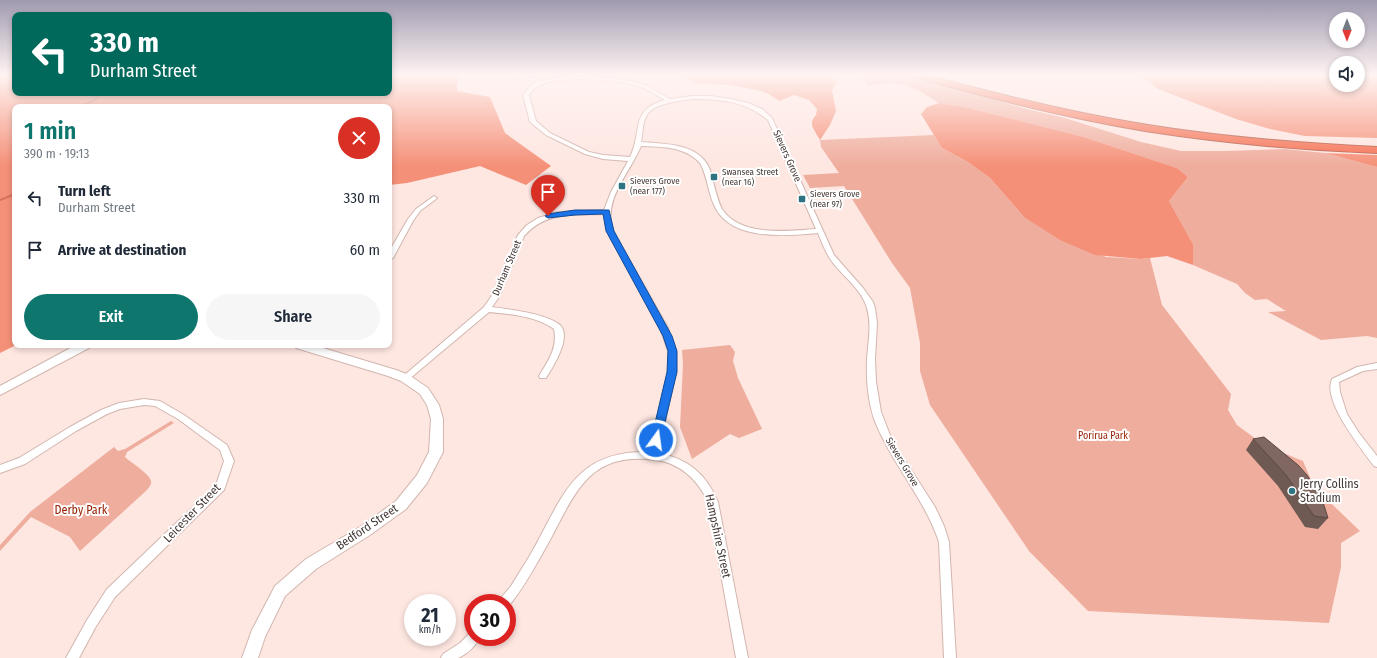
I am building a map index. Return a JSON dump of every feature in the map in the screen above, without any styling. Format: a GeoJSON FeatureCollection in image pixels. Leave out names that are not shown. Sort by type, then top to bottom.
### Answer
{"type":"FeatureCollection","features":[{"type":"Feature","properties":{"kind":"highway"},"geometry":{"type":"LineString","coordinates":[[1026,105],[1143,128],[1252,142],[1377,150]]}},
{"type":"Feature","properties":{"kind":"highway"},"geometry":{"type":"LineString","coordinates":[[1047,105],[1143,123],[1256,138],[1377,145]]}},
{"type":"Feature","properties":{"kind":"street"},"geometry":{"type":"LineString","coordinates":[[528,105],[533,122],[538,127],[587,153],[603,157],[631,159]]}},
{"type":"Feature","properties":{"kind":"street","name":"Sievers Grove"},"geometry":{"type":"LineString","coordinates":[[652,455],[672,372],[671,346],[664,328],[610,231],[607,221],[607,212],[609,202],[638,144],[643,115],[651,108],[658,105]]}},
{"type":"Feature","properties":{"kind":"street","name":"Sievers Grove"},"geometry":{"type":"LineString","coordinates":[[743,105],[758,110],[769,117],[835,261],[863,292],[870,303],[873,320],[871,361],[872,394],[878,418],[892,448],[918,489],[940,528],[944,542],[950,658]]}},
{"type":"Feature","properties":{"kind":"street"},"geometry":{"type":"LineString","coordinates":[[638,144],[675,147],[688,151],[698,157],[705,166],[718,209],[724,217],[734,224],[766,232],[820,231]]}},
{"type":"Feature","properties":{"kind":"street"},"geometry":{"type":"LineString","coordinates":[[392,253],[410,220],[418,210],[434,198]]}},
{"type":"Feature","properties":{"kind":"street","name":"Durham Street"},"geometry":{"type":"LineString","coordinates":[[405,378],[487,309],[495,297],[521,235],[531,224],[540,219],[558,214],[607,212]]}},
{"type":"Feature","properties":{"kind":"street"},"geometry":{"type":"LineString","coordinates":[[487,309],[520,313],[551,323],[558,328],[560,341],[551,364],[543,376]]}},
{"type":"Feature","properties":{"kind":"street"},"geometry":{"type":"LineString","coordinates":[[0,391],[79,348]]}},
{"type":"Feature","properties":{"kind":"street","name":"Bedford Street"},"geometry":{"type":"LineString","coordinates":[[250,658],[258,635],[280,591],[311,564],[365,531],[400,504],[422,479],[436,452],[437,419],[433,405],[424,391],[405,378],[313,348]]}},
{"type":"Feature","properties":{"kind":"street"},"geometry":{"type":"LineString","coordinates":[[1377,366],[1361,368],[1335,381],[1334,392],[1348,422],[1377,463]]}},
{"type":"Feature","properties":{"kind":"street","name":"Leicester Street"},"geometry":{"type":"LineString","coordinates":[[0,469],[22,461],[73,429],[104,412],[119,406],[144,402],[157,403],[181,417],[224,448],[229,461],[220,487],[111,593],[90,624],[72,658]]}},
{"type":"Feature","properties":{"kind":"street","name":"Hampshire Street"},"geometry":{"type":"LineString","coordinates":[[510,594],[532,563],[572,489],[583,476],[613,459],[632,455],[652,455],[664,457],[687,467],[699,477],[709,492],[713,502],[742,658]]}},
{"type":"Feature","properties":{"kind":"street"},"geometry":{"type":"LineString","coordinates":[[447,658],[465,646]]}},
{"type":"Feature","properties":{"kind":"green space"},"geometry":{"type":"Polygon","coordinates":[[[949,105],[1012,105],[1065,118],[1141,142],[1181,151],[1284,149],[1325,153],[1377,167],[1377,338],[1367,336],[1321,340],[1268,312],[1286,311],[1267,299],[1255,300],[1245,293],[1237,284],[1193,265],[1193,244],[1169,201],[1188,177],[1177,168],[1084,137],[969,108],[949,105]]]}},
{"type":"Feature","properties":{"kind":"green space","name":"Porirua Park"},"geometry":{"type":"Polygon","coordinates":[[[934,135],[942,148],[968,162],[990,178],[1024,217],[1106,257],[1141,259],[1150,258],[1162,305],[1231,394],[1228,410],[1237,425],[1264,445],[1303,461],[1314,487],[1360,531],[1341,543],[1341,567],[1329,623],[1088,611],[1029,551],[930,405],[920,371],[920,343],[910,288],[892,263],[844,186],[810,188],[803,175],[839,173],[821,147],[820,140],[934,135]]]}},
{"type":"Feature","properties":{"kind":"green space"},"geometry":{"type":"Polygon","coordinates":[[[730,345],[735,352],[733,361],[738,378],[762,429],[739,438],[730,434],[692,459],[680,427],[683,364],[682,350],[730,345]]]}},
{"type":"Feature","properties":{"kind":"green space","name":"Derby Park"},"geometry":{"type":"Polygon","coordinates":[[[171,421],[174,423],[127,452],[125,457],[140,468],[150,478],[151,483],[147,490],[80,551],[70,537],[31,517],[0,551],[0,545],[30,512],[114,447],[118,451],[125,449],[171,421]]]}},
{"type":"Feature","properties":{"kind":"shaded area"},"geometry":{"type":"Polygon","coordinates":[[[0,105],[12,105],[12,347],[0,353],[0,105]]]}},
{"type":"Feature","properties":{"kind":"shaded area"},"geometry":{"type":"Polygon","coordinates":[[[392,105],[493,105],[505,133],[551,166],[526,185],[480,166],[407,183],[392,185],[392,105]]]}},
{"type":"Feature","properties":{"kind":"shaded area"},"geometry":{"type":"Polygon","coordinates":[[[813,105],[835,105],[836,111],[830,125],[820,140],[812,124],[817,109],[813,105]]]}},
{"type":"Feature","properties":{"kind":"shaded area"},"geometry":{"type":"Polygon","coordinates":[[[934,105],[949,105],[969,108],[1084,137],[1177,168],[1188,177],[1169,201],[1193,244],[1193,265],[1167,256],[1141,259],[1095,255],[1060,240],[1024,217],[990,178],[968,162],[942,148],[921,114],[927,107],[934,105]]]}},
{"type":"Feature","properties":{"kind":"shaded area"},"geometry":{"type":"Polygon","coordinates":[[[1199,105],[1377,105],[1377,138],[1305,136],[1270,129],[1236,119],[1199,105]]]}},
{"type":"Feature","properties":{"kind":"shaded area"},"geometry":{"type":"Polygon","coordinates":[[[1325,153],[1377,155],[1377,167],[1325,153]]]}},
{"type":"Feature","properties":{"kind":"building"},"geometry":{"type":"Polygon","coordinates":[[[1264,437],[1298,465],[1307,475],[1321,496],[1328,518],[1314,516],[1286,475],[1253,439],[1264,437]]]}},
{"type":"Feature","properties":{"kind":"waterway"},"geometry":{"type":"LineString","coordinates":[[0,200],[12,195]]}},
{"type":"Feature","properties":{"kind":"place","name":"Swansea Street (near 16)"},"geometry":{"type":"Point","coordinates":[714,177]}},
{"type":"Feature","properties":{"kind":"place","name":"Sievers Grove (near 177)"},"geometry":{"type":"Point","coordinates":[622,186]}},
{"type":"Feature","properties":{"kind":"place","name":"Sievers Grove (near 97)"},"geometry":{"type":"Point","coordinates":[802,199]}},
{"type":"Feature","properties":{"kind":"place","name":"Jerry Collins Stadium"},"geometry":{"type":"Point","coordinates":[1292,491]}},
{"type":"Feature","properties":{"kind":"route"},"geometry":{"type":"LineString","coordinates":[[548,216],[558,214],[607,212],[606,216],[610,231],[668,336],[673,360],[672,372],[656,440]]}}]}
